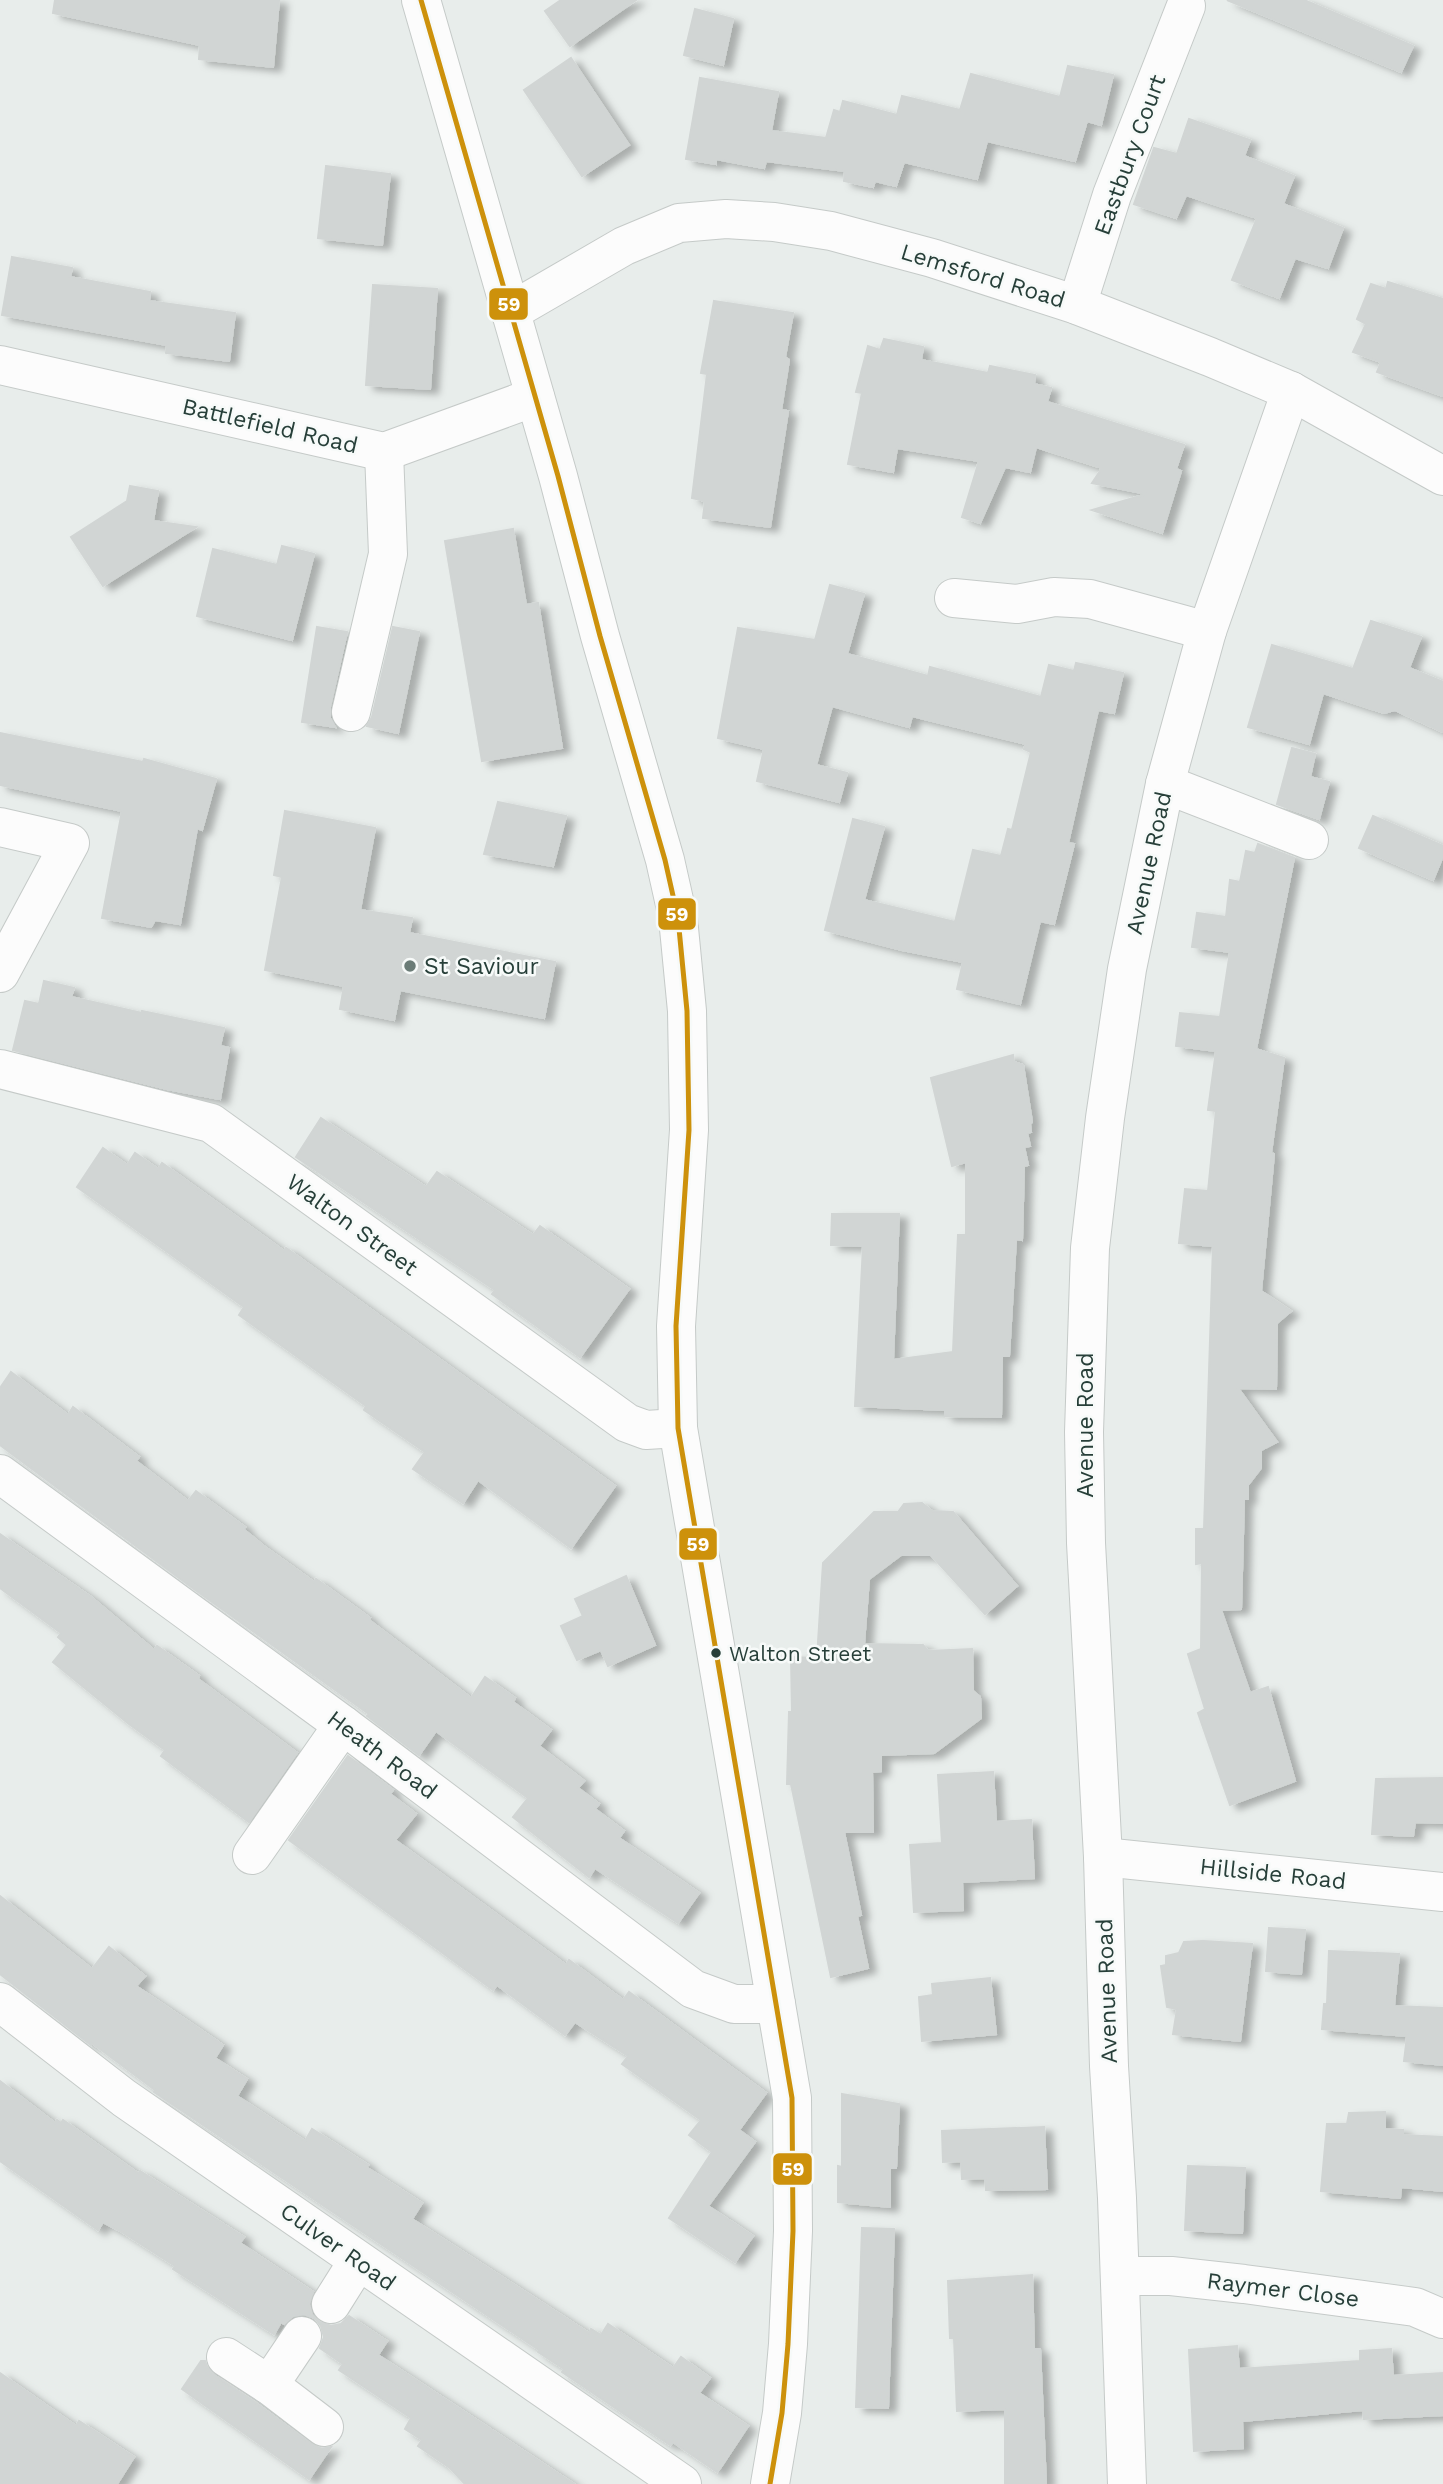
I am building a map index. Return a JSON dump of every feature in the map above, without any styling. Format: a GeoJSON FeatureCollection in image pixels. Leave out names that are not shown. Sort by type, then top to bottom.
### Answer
{"type":"FeatureCollection","features":[{"type":"Feature","properties":{"kind":"street"},"geometry":{"type":"LineString","coordinates":[[421,0],[665,860],[678,918],[687,1011],[689,1130],[676,1326],[678,1428],[792,2098],[793,2231],[782,2413],[770,2484]]}},
{"type":"Feature","properties":{"kind":"street","name":"Eastbury Court"},"geometry":{"type":"LineString","coordinates":[[1077,304],[1112,195],[1186,6]]}},
{"type":"Feature","properties":{"kind":"street","name":"Lemsford Road"},"geometry":{"type":"LineString","coordinates":[[510,312],[624,246],[679,223],[726,219],[774,222],[831,231],[932,258],[1077,304],[1291,391],[1443,476]]}},
{"type":"Feature","properties":{"kind":"street","name":"Battlefield Road"},"geometry":{"type":"LineString","coordinates":[[0,365],[384,452],[535,397]]}},
{"type":"Feature","properties":{"kind":"street","name":"Avenue Road"},"geometry":{"type":"LineString","coordinates":[[1127,2484],[1103,1857],[1085,1529],[1084,1419],[1090,1248],[1105,1118],[1127,969],[1165,784],[1207,631],[1291,391]]}},
{"type":"Feature","properties":{"kind":"street"},"geometry":{"type":"LineString","coordinates":[[351,712],[388,554],[384,452]]}},
{"type":"Feature","properties":{"kind":"street"},"geometry":{"type":"LineString","coordinates":[[954,598],[1017,604],[1055,597],[1090,598],[1207,631]]}},
{"type":"Feature","properties":{"kind":"street"},"geometry":{"type":"LineString","coordinates":[[1165,784],[1309,840]]}},
{"type":"Feature","properties":{"kind":"street"},"geometry":{"type":"LineString","coordinates":[[0,827],[70,843],[0,973]]}},
{"type":"Feature","properties":{"kind":"street","name":"Walton Street"},"geometry":{"type":"LineString","coordinates":[[0,1069],[211,1123],[627,1423],[646,1430],[678,1428]]}},
{"type":"Feature","properties":{"kind":"street","name":"Heath Road"},"geometry":{"type":"LineString","coordinates":[[0,1474],[342,1725],[693,1989],[734,2004],[776,2004]]}},
{"type":"Feature","properties":{"kind":"street"},"geometry":{"type":"LineString","coordinates":[[252,1855],[342,1725]]}},
{"type":"Feature","properties":{"kind":"street","name":"Hillside Road"},"geometry":{"type":"LineString","coordinates":[[1103,1857],[1443,1892]]}},
{"type":"Feature","properties":{"kind":"street","name":"Culver Road"},"geometry":{"type":"LineString","coordinates":[[0,2002],[124,2098],[682,2484]]}},
{"type":"Feature","properties":{"kind":"street"},"geometry":{"type":"LineString","coordinates":[[331,2304],[358,2261]]}},
{"type":"Feature","properties":{"kind":"street","name":"Raymer Close"},"geometry":{"type":"LineString","coordinates":[[1120,2277],[1171,2276],[1244,2284],[1415,2307],[1443,2319]]}},
{"type":"Feature","properties":{"kind":"street"},"geometry":{"type":"LineString","coordinates":[[270,2385],[302,2336]]}},
{"type":"Feature","properties":{"kind":"street"},"geometry":{"type":"LineString","coordinates":[[226,2357],[270,2385],[324,2427]]}},
{"type":"Feature","properties":{"kind":"building"},"geometry":{"type":"Polygon","coordinates":[[[55,0],[279,0],[273,67],[199,59],[200,45],[53,13],[55,0]]]}},
{"type":"Feature","properties":{"kind":"building"},"geometry":{"type":"Polygon","coordinates":[[[561,0],[636,0],[570,46],[545,11],[561,0]]]}},
{"type":"Feature","properties":{"kind":"building"},"geometry":{"type":"Polygon","coordinates":[[[1227,0],[1304,0],[1413,46],[1401,72],[1227,0]]]}},
{"type":"Feature","properties":{"kind":"building"},"geometry":{"type":"Polygon","coordinates":[[[695,9],[733,19],[723,65],[684,55],[695,9]]]}},
{"type":"Feature","properties":{"kind":"building"},"geometry":{"type":"Polygon","coordinates":[[[571,58],[629,145],[582,176],[524,90],[571,58]]]}},
{"type":"Feature","properties":{"kind":"building"},"geometry":{"type":"Polygon","coordinates":[[[1068,66],[1113,75],[1101,125],[1087,121],[1075,161],[987,141],[977,179],[904,162],[896,186],[875,181],[873,187],[844,181],[845,171],[766,161],[764,168],[716,159],[716,164],[686,159],[700,78],[778,92],[771,131],[826,138],[834,110],[840,112],[843,101],[897,115],[902,96],[960,110],[971,74],[1060,97],[1068,66]]]}},
{"type":"Feature","properties":{"kind":"building"},"geometry":{"type":"Polygon","coordinates":[[[1189,119],[1250,140],[1244,156],[1294,176],[1283,204],[1343,228],[1328,268],[1295,258],[1279,298],[1232,280],[1257,218],[1186,195],[1176,218],[1134,204],[1154,148],[1177,154],[1189,119]]]}},
{"type":"Feature","properties":{"kind":"building"},"geometry":{"type":"Polygon","coordinates":[[[326,166],[390,174],[382,245],[318,238],[326,166]]]}},
{"type":"Feature","properties":{"kind":"building"},"geometry":{"type":"Polygon","coordinates":[[[12,257],[72,268],[70,277],[150,292],[149,301],[235,313],[229,361],[166,353],[167,345],[2,315],[12,257]]]}},
{"type":"Feature","properties":{"kind":"building"},"geometry":{"type":"Polygon","coordinates":[[[1388,282],[1443,299],[1443,396],[1377,372],[1381,362],[1353,352],[1366,324],[1357,319],[1371,284],[1386,289],[1388,282]]]}},
{"type":"Feature","properties":{"kind":"building"},"geometry":{"type":"Polygon","coordinates":[[[373,285],[437,289],[430,389],[366,385],[373,285]]]}},
{"type":"Feature","properties":{"kind":"building"},"geometry":{"type":"Polygon","coordinates":[[[714,301],[793,313],[785,357],[789,360],[781,410],[788,411],[770,527],[703,518],[705,501],[692,498],[707,374],[701,373],[714,301]]]}},
{"type":"Feature","properties":{"kind":"building"},"geometry":{"type":"Polygon","coordinates":[[[884,339],[923,347],[921,360],[988,373],[990,366],[1035,375],[1034,384],[1051,388],[1047,402],[1184,445],[1176,469],[1181,471],[1162,533],[1092,510],[1147,494],[1092,483],[1102,468],[1036,447],[1030,472],[1005,467],[980,523],[962,517],[979,461],[897,448],[893,472],[848,464],[862,393],[856,392],[868,346],[880,350],[884,339]]]}},
{"type":"Feature","properties":{"kind":"building"},"geometry":{"type":"Polygon","coordinates":[[[130,486],[158,491],[153,521],[196,527],[103,586],[71,537],[127,501],[130,486]]]}},
{"type":"Feature","properties":{"kind":"building"},"geometry":{"type":"Polygon","coordinates":[[[513,529],[526,605],[538,603],[562,748],[482,761],[445,541],[513,529]]]}},
{"type":"Feature","properties":{"kind":"building"},"geometry":{"type":"Polygon","coordinates":[[[282,546],[314,554],[292,640],[197,616],[213,549],[277,565],[282,546]]]}},
{"type":"Feature","properties":{"kind":"building"},"geometry":{"type":"Polygon","coordinates":[[[830,585],[864,594],[847,654],[928,676],[930,667],[1041,697],[1049,665],[1074,671],[1076,663],[1123,673],[1114,713],[1098,710],[1068,843],[1074,844],[1054,924],[1040,921],[1020,1004],[957,989],[963,962],[825,930],[853,819],[884,827],[864,900],[955,922],[973,850],[1001,856],[1008,829],[1012,830],[1031,752],[1024,749],[1026,744],[912,716],[909,727],[832,706],[816,765],[847,773],[839,802],[757,781],[764,749],[718,738],[738,628],[815,640],[830,585]]]}},
{"type":"Feature","properties":{"kind":"building"},"geometry":{"type":"Polygon","coordinates":[[[1371,621],[1421,637],[1409,668],[1443,682],[1443,732],[1395,710],[1384,713],[1323,693],[1309,744],[1248,727],[1272,645],[1353,669],[1371,621]]]}},
{"type":"Feature","properties":{"kind":"building"},"geometry":{"type":"Polygon","coordinates":[[[317,627],[347,632],[330,707],[330,718],[335,727],[302,722],[317,627]]]}},
{"type":"Feature","properties":{"kind":"building"},"geometry":{"type":"Polygon","coordinates":[[[393,627],[419,632],[398,733],[367,726],[372,717],[393,627]]]}},
{"type":"Feature","properties":{"kind":"building"},"geometry":{"type":"Polygon","coordinates":[[[0,733],[143,762],[144,759],[216,779],[202,830],[197,828],[180,924],[155,920],[151,927],[102,918],[122,811],[0,785],[0,733]]]}},
{"type":"Feature","properties":{"kind":"building"},"geometry":{"type":"Polygon","coordinates":[[[1292,748],[1315,754],[1310,777],[1329,782],[1319,819],[1277,804],[1292,748]]]}},
{"type":"Feature","properties":{"kind":"building"},"geometry":{"type":"Polygon","coordinates":[[[498,802],[566,816],[553,866],[484,854],[498,802]]]}},
{"type":"Feature","properties":{"kind":"building","name":"St Saviour"},"geometry":{"type":"Polygon","coordinates":[[[285,811],[375,828],[360,910],[412,918],[409,933],[555,962],[544,1018],[400,990],[394,1020],[340,1009],[344,986],[265,970],[282,877],[274,875],[285,811]]]}},
{"type":"Feature","properties":{"kind":"building"},"geometry":{"type":"Polygon","coordinates":[[[1373,816],[1443,846],[1443,856],[1433,880],[1359,848],[1373,816]]]}},
{"type":"Feature","properties":{"kind":"building"},"geometry":{"type":"Polygon","coordinates":[[[1258,844],[1294,858],[1256,1049],[1284,1058],[1271,1153],[1274,1154],[1261,1291],[1291,1311],[1277,1323],[1276,1389],[1238,1388],[1277,1442],[1261,1450],[1261,1468],[1248,1485],[1248,1499],[1244,1499],[1241,1609],[1221,1610],[1250,1693],[1268,1687],[1295,1781],[1230,1805],[1198,1713],[1205,1709],[1188,1654],[1201,1649],[1202,1563],[1196,1564],[1196,1529],[1204,1529],[1213,1246],[1179,1243],[1185,1189],[1208,1191],[1216,1111],[1208,1110],[1216,1051],[1176,1046],[1180,1013],[1220,1017],[1230,952],[1192,947],[1197,913],[1226,917],[1230,880],[1240,882],[1246,851],[1255,853],[1258,844]]]}},
{"type":"Feature","properties":{"kind":"building"},"geometry":{"type":"Polygon","coordinates":[[[44,981],[74,988],[71,997],[224,1028],[220,1046],[229,1048],[220,1099],[167,1089],[13,1050],[25,1001],[39,1004],[44,981]]]}},
{"type":"Feature","properties":{"kind":"building"},"geometry":{"type":"Polygon","coordinates":[[[1013,1055],[1014,1062],[1023,1065],[1032,1122],[1031,1132],[1027,1133],[1030,1146],[1024,1147],[1028,1165],[1024,1166],[1022,1240],[1016,1239],[1009,1356],[1002,1356],[1001,1417],[945,1416],[945,1410],[855,1406],[863,1246],[831,1245],[832,1214],[899,1214],[893,1360],[953,1352],[958,1235],[966,1235],[966,1162],[952,1166],[931,1078],[1013,1055]]]}},
{"type":"Feature","properties":{"kind":"building"},"geometry":{"type":"Polygon","coordinates":[[[321,1118],[426,1187],[437,1172],[533,1235],[540,1226],[629,1289],[580,1357],[492,1294],[495,1290],[296,1157],[321,1118]]]}},
{"type":"Feature","properties":{"kind":"building"},"geometry":{"type":"Polygon","coordinates":[[[103,1148],[127,1165],[135,1153],[158,1169],[162,1163],[284,1251],[286,1248],[615,1486],[571,1548],[478,1480],[463,1503],[413,1469],[425,1452],[364,1410],[366,1406],[239,1315],[244,1307],[77,1187],[103,1148]]]}},
{"type":"Feature","properties":{"kind":"building"},"geometry":{"type":"Polygon","coordinates":[[[11,1372],[68,1415],[73,1407],[139,1457],[136,1461],[188,1501],[196,1491],[245,1527],[243,1529],[265,1547],[370,1618],[369,1620],[471,1698],[485,1677],[515,1698],[513,1702],[551,1730],[539,1746],[584,1781],[578,1788],[599,1804],[595,1809],[624,1831],[619,1838],[699,1893],[678,1923],[595,1868],[589,1877],[513,1817],[528,1798],[436,1731],[419,1755],[367,1716],[369,1714],[0,1445],[0,1388],[11,1372]]]}},
{"type":"Feature","properties":{"kind":"building"},"geometry":{"type":"Polygon","coordinates":[[[922,1503],[932,1511],[953,1512],[1017,1586],[985,1614],[931,1555],[901,1555],[869,1579],[864,1644],[923,1645],[928,1651],[972,1649],[973,1691],[980,1697],[981,1718],[934,1753],[881,1755],[881,1771],[872,1772],[873,1832],[844,1832],[861,1915],[857,1916],[868,1968],[831,1977],[791,1784],[787,1784],[789,1712],[792,1712],[791,1657],[817,1658],[823,1563],[874,1512],[898,1512],[904,1504],[922,1503]]]}},
{"type":"Feature","properties":{"kind":"building"},"geometry":{"type":"Polygon","coordinates":[[[0,1534],[91,1597],[154,1650],[157,1646],[199,1676],[198,1679],[297,1753],[249,1822],[161,1756],[165,1750],[53,1662],[67,1645],[58,1637],[61,1633],[0,1588],[0,1534]]]}},
{"type":"Feature","properties":{"kind":"building"},"geometry":{"type":"Polygon","coordinates":[[[626,1576],[655,1645],[608,1666],[601,1650],[577,1660],[561,1626],[583,1616],[575,1599],[626,1576]]]}},
{"type":"Feature","properties":{"kind":"building"},"geometry":{"type":"Polygon","coordinates":[[[348,1756],[393,1790],[390,1794],[416,1814],[395,1840],[566,1965],[569,1960],[623,2000],[629,1992],[766,2093],[739,2130],[755,2142],[708,2206],[753,2236],[735,2262],[669,2218],[712,2152],[689,2135],[701,2120],[622,2064],[628,2056],[575,2022],[565,2035],[497,1985],[493,1990],[289,1840],[348,1756]]]}},
{"type":"Feature","properties":{"kind":"building"},"geometry":{"type":"Polygon","coordinates":[[[993,1772],[996,1822],[1031,1820],[1034,1878],[962,1882],[963,1910],[914,1912],[910,1845],[942,1843],[938,1775],[993,1772]]]}},
{"type":"Feature","properties":{"kind":"building"},"geometry":{"type":"Polygon","coordinates":[[[1443,1778],[1443,1823],[1415,1822],[1413,1836],[1372,1834],[1376,1779],[1443,1778]]]}},
{"type":"Feature","properties":{"kind":"building"},"geometry":{"type":"Polygon","coordinates":[[[0,1896],[92,1969],[109,1947],[145,1976],[136,1986],[223,2045],[215,2058],[247,2079],[237,2096],[305,2141],[312,2129],[368,2165],[366,2167],[422,2203],[412,2219],[589,2333],[591,2329],[601,2335],[608,2324],[673,2368],[681,2357],[710,2378],[699,2393],[748,2426],[721,2467],[717,2472],[673,2442],[670,2445],[562,2372],[564,2369],[538,2352],[539,2350],[154,2092],[155,2090],[92,2043],[91,2045],[0,1974],[0,1896]]]}},
{"type":"Feature","properties":{"kind":"building"},"geometry":{"type":"Polygon","coordinates":[[[1269,1928],[1305,1930],[1301,1974],[1266,1971],[1269,1928]]]}},
{"type":"Feature","properties":{"kind":"building"},"geometry":{"type":"Polygon","coordinates":[[[1184,1942],[1252,1944],[1240,2041],[1173,2034],[1177,2009],[1167,2007],[1161,1966],[1166,1965],[1166,1956],[1179,1953],[1184,1942]]]}},
{"type":"Feature","properties":{"kind":"building"},"geometry":{"type":"Polygon","coordinates":[[[1329,1951],[1399,1954],[1394,2006],[1443,2008],[1443,2065],[1404,2061],[1407,2036],[1322,2029],[1324,2004],[1327,2004],[1329,1951]]]}},
{"type":"Feature","properties":{"kind":"building"},"geometry":{"type":"Polygon","coordinates":[[[990,1978],[996,2034],[922,2041],[919,1997],[933,1995],[932,1984],[990,1978]]]}},
{"type":"Feature","properties":{"kind":"building"},"geometry":{"type":"Polygon","coordinates":[[[0,2081],[55,2123],[57,2120],[61,2123],[63,2120],[139,2174],[140,2171],[244,2237],[240,2243],[313,2292],[309,2304],[315,2318],[304,2314],[293,2316],[284,2324],[281,2322],[274,2334],[173,2269],[175,2266],[122,2232],[103,2222],[98,2230],[0,2161],[0,2081]]]}},
{"type":"Feature","properties":{"kind":"building"},"geometry":{"type":"Polygon","coordinates":[[[842,2094],[899,2104],[896,2168],[890,2168],[890,2207],[838,2202],[838,2166],[842,2167],[842,2094]]]}},
{"type":"Feature","properties":{"kind":"building"},"geometry":{"type":"Polygon","coordinates":[[[1385,2112],[1385,2129],[1403,2130],[1403,2135],[1443,2137],[1443,2191],[1401,2187],[1400,2198],[1321,2191],[1327,2124],[1347,2124],[1349,2113],[1385,2112]]]}},
{"type":"Feature","properties":{"kind":"building"},"geometry":{"type":"Polygon","coordinates":[[[1044,2127],[1047,2189],[986,2190],[985,2178],[962,2179],[961,2161],[943,2162],[942,2131],[1044,2127]]]}},
{"type":"Feature","properties":{"kind":"building"},"geometry":{"type":"Polygon","coordinates":[[[1188,2166],[1245,2168],[1242,2233],[1185,2230],[1188,2166]]]}},
{"type":"Feature","properties":{"kind":"building"},"geometry":{"type":"Polygon","coordinates":[[[862,2228],[894,2229],[888,2408],[856,2407],[862,2228]]]}},
{"type":"Feature","properties":{"kind":"building"},"geometry":{"type":"Polygon","coordinates":[[[1032,2275],[1034,2349],[1040,2349],[1046,2484],[1005,2484],[1005,2409],[957,2411],[948,2281],[1032,2275]]]}},
{"type":"Feature","properties":{"kind":"building"},"geometry":{"type":"Polygon","coordinates":[[[349,2316],[387,2341],[378,2355],[574,2484],[465,2484],[450,2468],[418,2446],[422,2440],[405,2429],[411,2418],[339,2370],[343,2364],[320,2348],[324,2337],[315,2318],[331,2326],[341,2324],[349,2316]]]}},
{"type":"Feature","properties":{"kind":"building"},"geometry":{"type":"Polygon","coordinates":[[[1237,2346],[1239,2369],[1360,2361],[1360,2351],[1391,2349],[1393,2376],[1443,2373],[1443,2415],[1364,2419],[1363,2410],[1242,2421],[1243,2448],[1194,2451],[1189,2350],[1237,2346]]]}},
{"type":"Feature","properties":{"kind":"building"},"geometry":{"type":"Polygon","coordinates":[[[201,2361],[205,2361],[214,2375],[311,2444],[321,2449],[331,2447],[309,2479],[182,2389],[201,2361]]]}},
{"type":"Feature","properties":{"kind":"building"},"geometry":{"type":"Polygon","coordinates":[[[0,2373],[76,2426],[79,2421],[134,2457],[117,2484],[0,2484],[0,2373]]]}},
{"type":"Feature","properties":{"kind":"transit line","name":"59"},"geometry":{"type":"LineString","coordinates":[[421,0],[558,476],[600,636],[665,860],[678,918],[687,1011],[689,1130],[676,1326],[678,1428],[792,2098],[793,2231],[788,2344],[782,2413],[770,2484]]}},
{"type":"Feature","properties":{"kind":"place","name":"St Saviour"},"geometry":{"type":"Point","coordinates":[410,966]}},
{"type":"Feature","properties":{"kind":"place","name":"Walton Street"},"geometry":{"type":"Point","coordinates":[716,1653]}}]}
